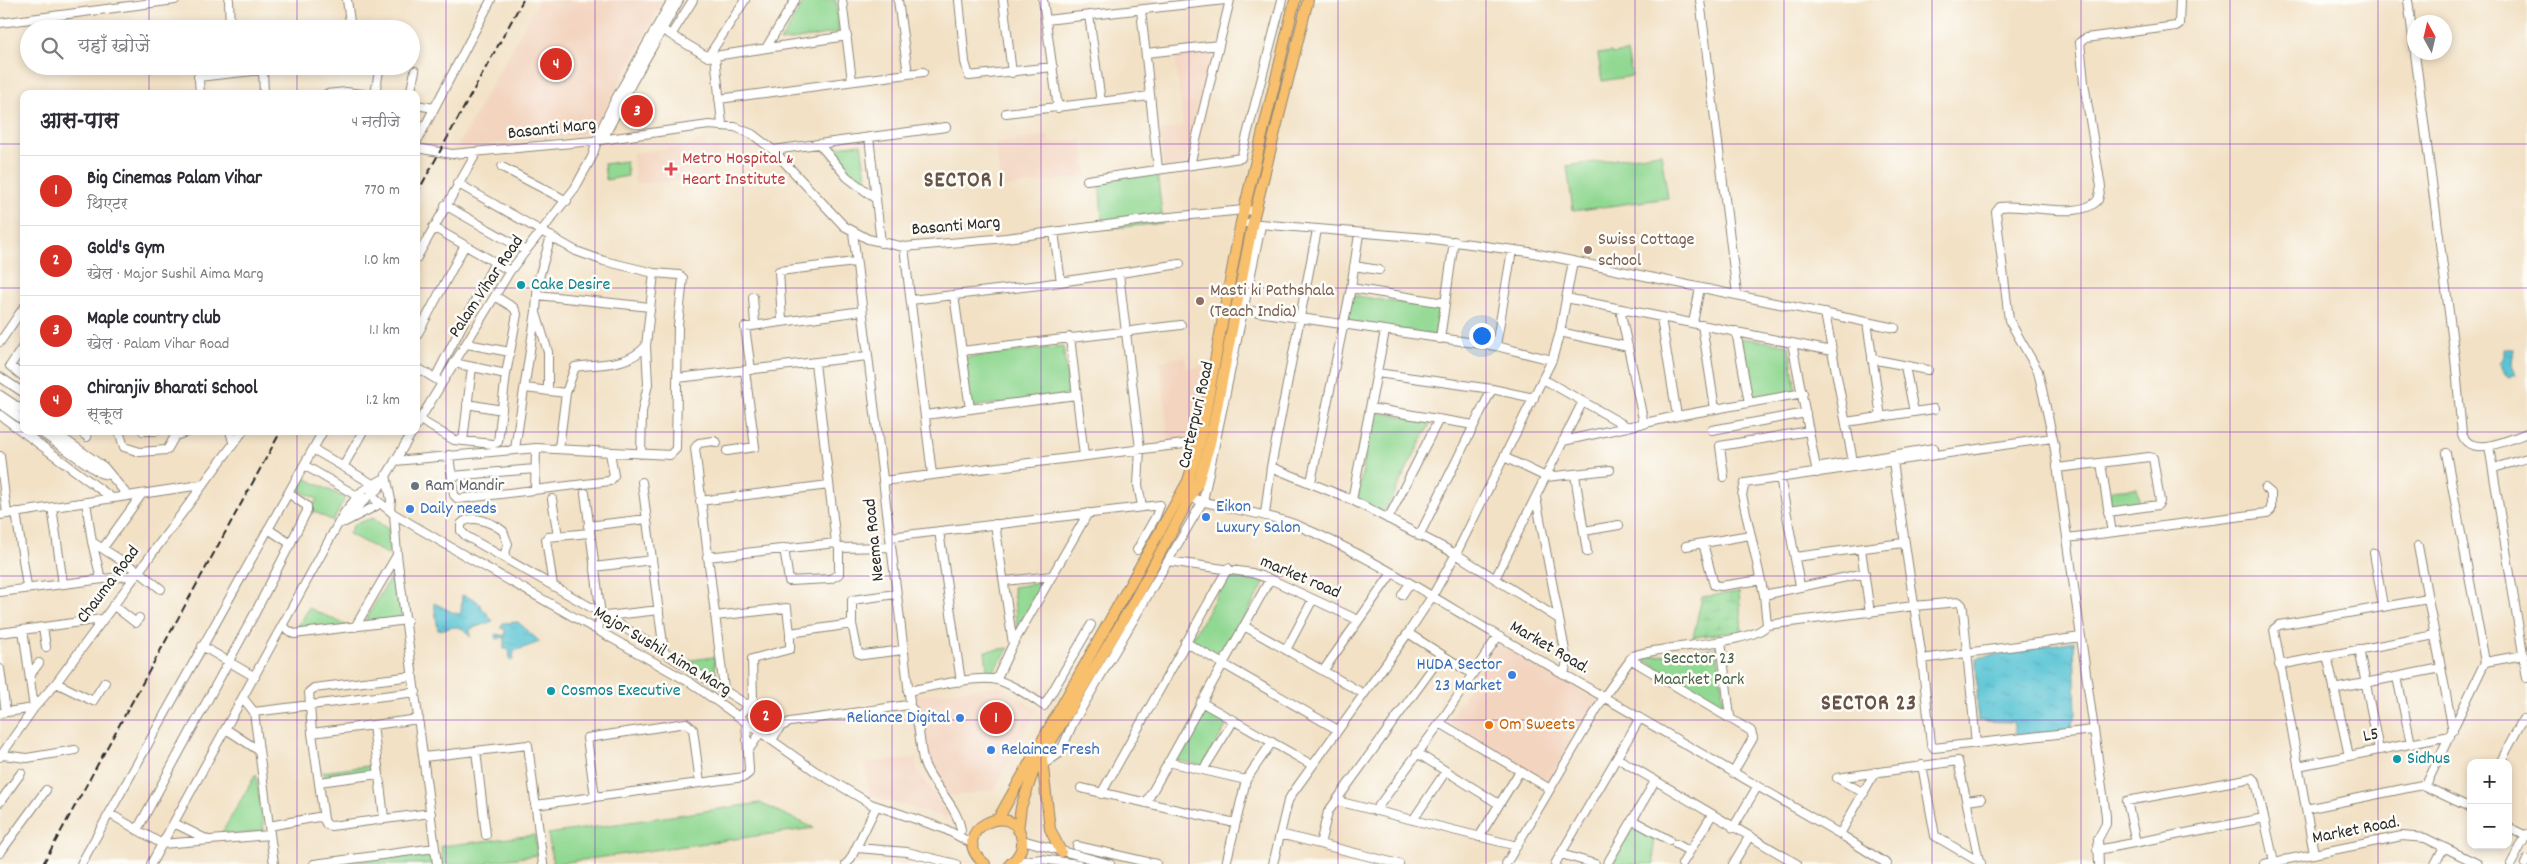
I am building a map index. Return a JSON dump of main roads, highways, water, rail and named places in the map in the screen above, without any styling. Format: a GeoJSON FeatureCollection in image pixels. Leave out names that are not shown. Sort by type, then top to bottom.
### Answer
{"type":"FeatureCollection","features":[{"type":"Feature","properties":{"kind":"main road","name":"Carterpuri Road"},"geometry":{"type":"LineString","coordinates":[[1012,863],[1020,852],[1024,798],[1034,770],[1124,619],[1185,496],[1200,441],[1240,222],[1295,0]]}},
{"type":"Feature","properties":{"kind":"main road","name":"Carterpuri Road"},"geometry":{"type":"LineString","coordinates":[[998,819],[1185,496],[1198,483],[1210,443],[1257,224],[1255,211],[1308,0]]}},
{"type":"Feature","properties":{"kind":"main road"},"geometry":{"type":"LineString","coordinates":[[1041,761],[1050,829],[1061,852]]}},
{"type":"Feature","properties":{"kind":"main road"},"geometry":{"type":"LineString","coordinates":[[972,864],[976,831],[988,820],[1007,820],[1020,835]]}},
{"type":"Feature","properties":{"kind":"main road"},"geometry":{"type":"LineString","coordinates":[[974,848],[986,864]]}},
{"type":"Feature","properties":{"kind":"water"},"geometry":{"type":"Polygon","coordinates":[[[2503,349],[2514,349],[2512,362],[2517,374],[2509,377],[2505,374],[2500,362],[2503,360],[2503,349]]]}},
{"type":"Feature","properties":{"kind":"water"},"geometry":{"type":"Polygon","coordinates":[[[462,595],[476,600],[493,621],[470,629],[470,637],[463,629],[456,627],[438,630],[434,603],[454,613],[461,614],[462,595]]]}},
{"type":"Feature","properties":{"kind":"water"},"geometry":{"type":"Polygon","coordinates":[[[518,622],[540,642],[514,651],[513,660],[510,660],[509,649],[504,649],[504,637],[496,639],[496,634],[505,636],[505,629],[500,628],[503,623],[518,622]]]}},
{"type":"Feature","properties":{"kind":"water"},"geometry":{"type":"Polygon","coordinates":[[[2074,641],[2076,715],[2068,732],[2017,739],[2013,722],[1978,721],[1976,658],[2074,641]]]}},
{"type":"Feature","properties":{"kind":"railway"},"geometry":{"type":"LineString","coordinates":[[420,188],[523,0]]}},
{"type":"Feature","properties":{"kind":"railway"},"geometry":{"type":"LineString","coordinates":[[43,864],[279,435]]}},
{"type":"Feature","properties":{"kind":"place","name":"Chiranjiv Bharati School"},"geometry":{"type":"Point","coordinates":[556,64]}},
{"type":"Feature","properties":{"kind":"place","name":"Maple country club"},"geometry":{"type":"Point","coordinates":[637,111]}},
{"type":"Feature","properties":{"kind":"place","name":"Metro Hospital & Heart Institute"},"geometry":{"type":"Point","coordinates":[671,169]}},
{"type":"Feature","properties":{"kind":"place","name":"Swiss Cottage school"},"geometry":{"type":"Point","coordinates":[1588,250]}},
{"type":"Feature","properties":{"kind":"place","name":"Cake Desire"},"geometry":{"type":"Point","coordinates":[521,285]}},
{"type":"Feature","properties":{"kind":"place","name":"Masti ki Pathshala (Teach India)"},"geometry":{"type":"Point","coordinates":[1200,301]}},
{"type":"Feature","properties":{"kind":"place","name":"Ram Mandir"},"geometry":{"type":"Point","coordinates":[415,486]}},
{"type":"Feature","properties":{"kind":"place","name":"Daily needs"},"geometry":{"type":"Point","coordinates":[410,509]}},
{"type":"Feature","properties":{"kind":"place","name":"Eikon Luxury Salon"},"geometry":{"type":"Point","coordinates":[1206,517]}},
{"type":"Feature","properties":{"kind":"place","name":"HUDA Sector 23 Market"},"geometry":{"type":"Point","coordinates":[1512,675]}},
{"type":"Feature","properties":{"kind":"place","name":"Cosmos Executive"},"geometry":{"type":"Point","coordinates":[551,691]}},
{"type":"Feature","properties":{"kind":"place","name":"Gold's Gym"},"geometry":{"type":"Point","coordinates":[766,716]}},
{"type":"Feature","properties":{"kind":"place","name":"Reliance Digital"},"geometry":{"type":"Point","coordinates":[960,718]}},
{"type":"Feature","properties":{"kind":"place","name":"Big Cinemas Palam Vihar"},"geometry":{"type":"Point","coordinates":[996,718]}},
{"type":"Feature","properties":{"kind":"place","name":"Om Sweets"},"geometry":{"type":"Point","coordinates":[1489,725]}},
{"type":"Feature","properties":{"kind":"place","name":"Relaince Fresh"},"geometry":{"type":"Point","coordinates":[991,750]}},
{"type":"Feature","properties":{"kind":"place","name":"Sidhus"},"geometry":{"type":"Point","coordinates":[2397,759]}},
{"type":"Feature","properties":{"kind":"district","name":"SECTOR 1"},"geometry":{"type":"Point","coordinates":[964,181]}},
{"type":"Feature","properties":{"kind":"district","name":"SECTOR 23"},"geometry":{"type":"Point","coordinates":[1869,704]}},
{"type":"Feature","properties":{"kind":"park label","name":"Secctor 23 Maarket Park"},"geometry":{"type":"Point","coordinates":[1699,670]}}]}
